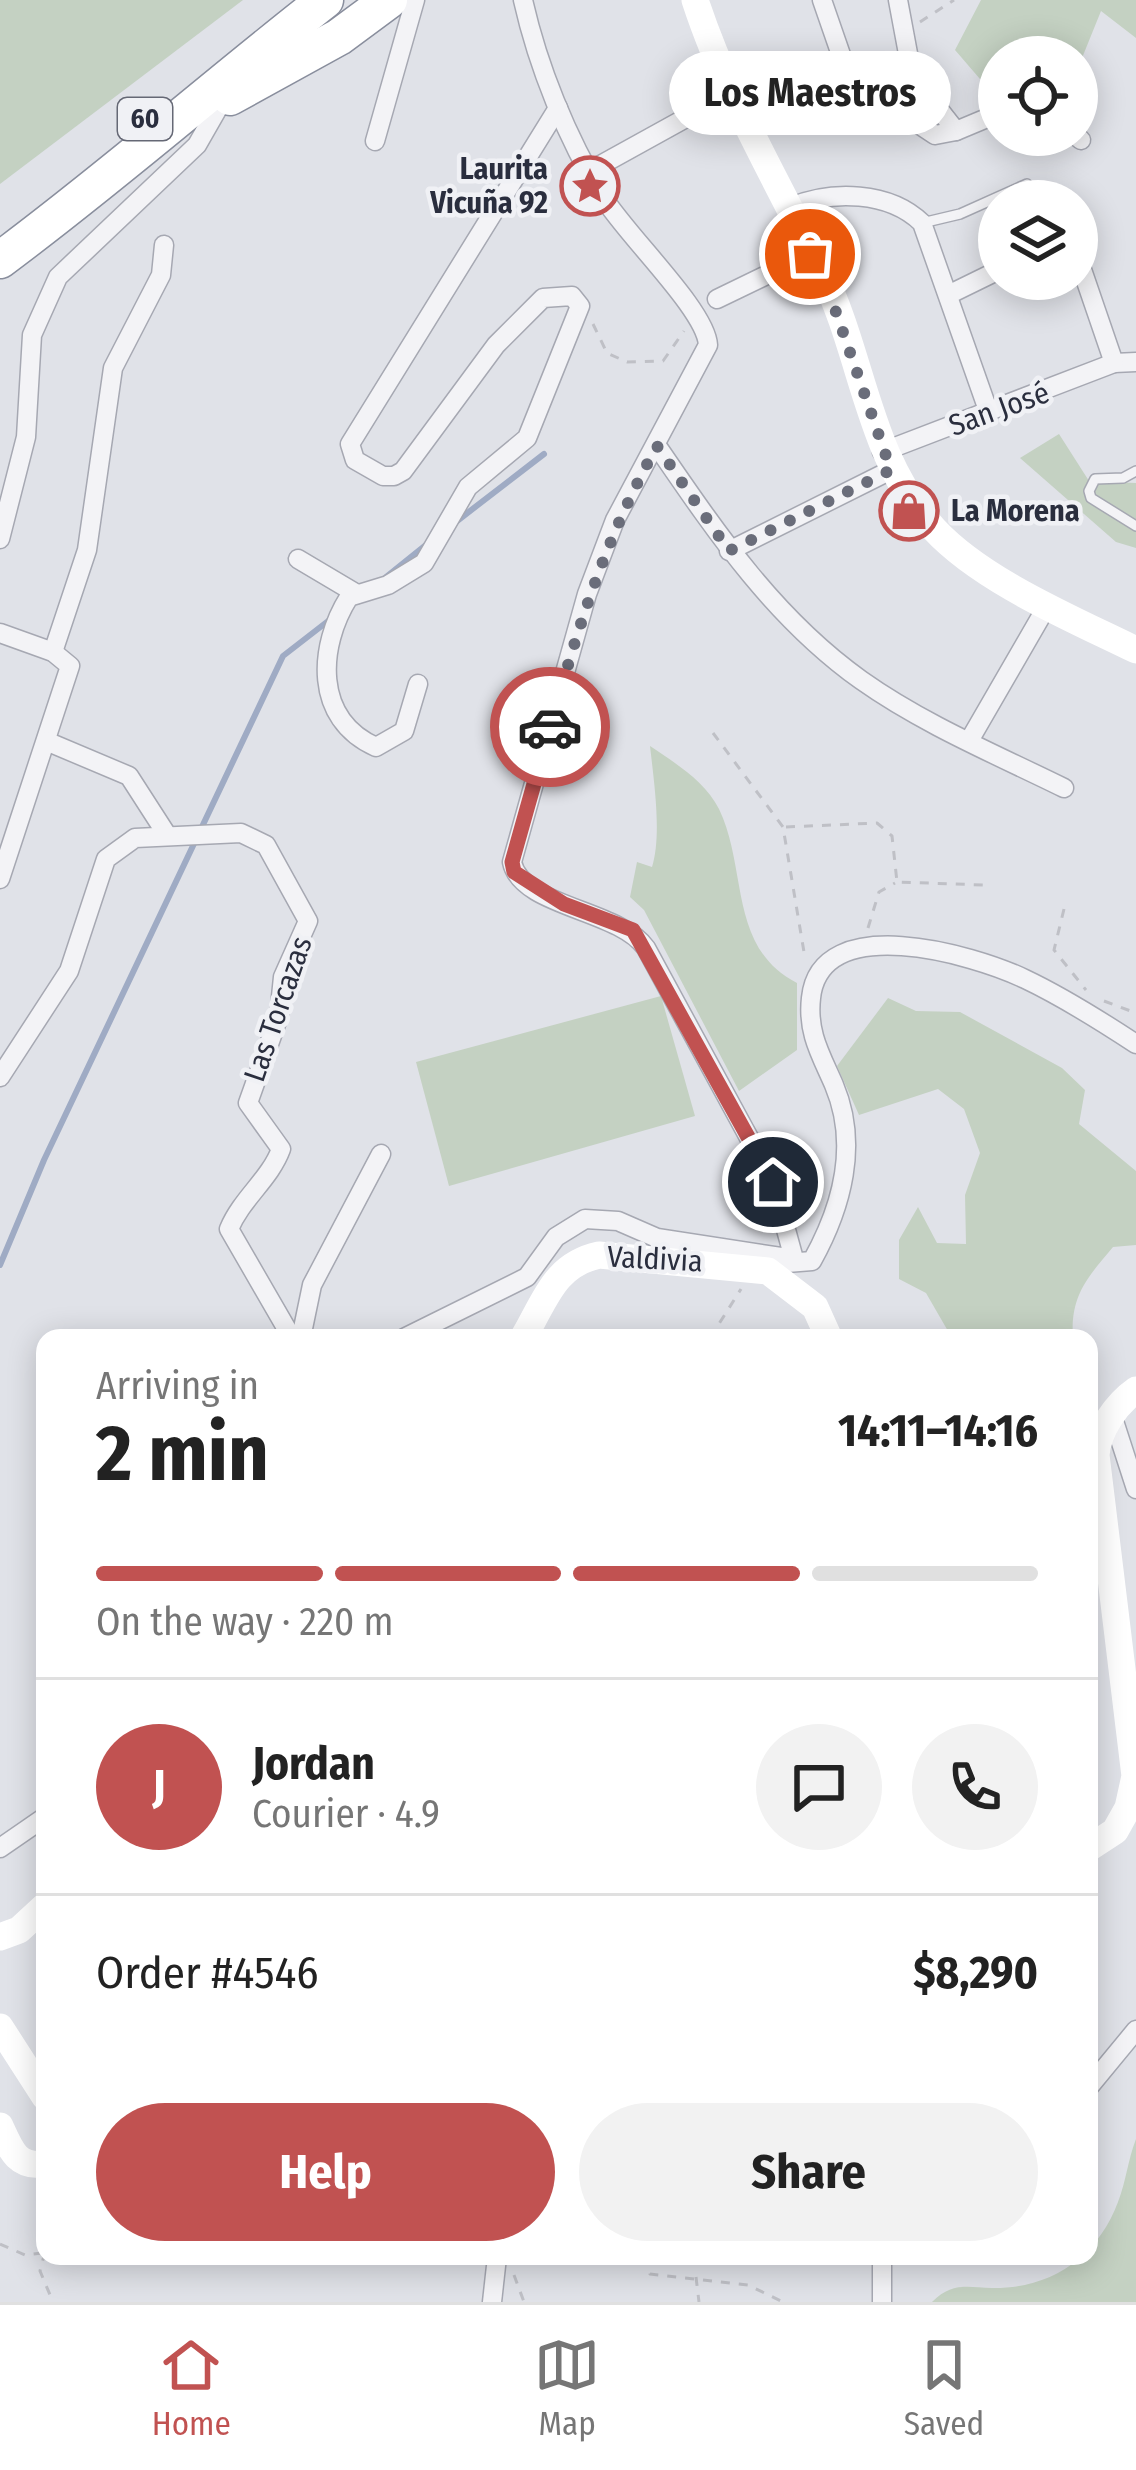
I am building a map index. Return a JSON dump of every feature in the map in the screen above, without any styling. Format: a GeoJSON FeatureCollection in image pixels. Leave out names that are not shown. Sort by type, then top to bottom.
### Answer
{"type":"FeatureCollection","features":[{"type":"Feature","properties":{"kind":"highway","name":"60"},"geometry":{"type":"LineString","coordinates":[[0,233],[286,0]]}},
{"type":"Feature","properties":{"kind":"highway","name":"60"},"geometry":{"type":"LineString","coordinates":[[0,260],[94,191],[194,102],[325,0]]}},
{"type":"Feature","properties":{"kind":"highway"},"geometry":{"type":"LineString","coordinates":[[94,191],[220,104],[339,37],[388,0]]}},
{"type":"Feature","properties":{"kind":"street"},"geometry":{"type":"LineString","coordinates":[[375,141],[415,0]]}},
{"type":"Feature","properties":{"kind":"street"},"geometry":{"type":"LineString","coordinates":[[524,0],[558,108],[589,172],[631,238],[696,309],[707,333],[704,357],[615,520],[587,594],[512,862],[521,879],[564,904],[633,930],[646,947],[773,1182],[782,1264],[826,1329]]}},
{"type":"Feature","properties":{"kind":"street"},"geometry":{"type":"LineString","coordinates":[[695,0],[731,93],[822,272],[887,461],[936,531],[1046,606],[1136,650]]}},
{"type":"Feature","properties":{"kind":"street"},"geometry":{"type":"LineString","coordinates":[[822,0],[850,78],[935,134],[978,122]]}},
{"type":"Feature","properties":{"kind":"street"},"geometry":{"type":"LineString","coordinates":[[898,0],[912,75],[956,131]]}},
{"type":"Feature","properties":{"kind":"street"},"geometry":{"type":"LineString","coordinates":[[589,172],[731,93]]}},
{"type":"Feature","properties":{"kind":"street"},"geometry":{"type":"LineString","coordinates":[[0,539],[26,437],[32,335],[58,277],[196,145],[220,104]]}},
{"type":"Feature","properties":{"kind":"street"},"geometry":{"type":"LineString","coordinates":[[418,684],[404,731],[388,741],[376,747],[346,728],[323,676],[330,628],[350,597],[388,585],[424,563],[468,487],[527,438],[548,396],[571,318],[580,307],[572,296],[543,298],[473,375],[412,463],[394,476],[383,476],[355,460],[350,444],[558,108]]}},
{"type":"Feature","properties":{"kind":"street"},"geometry":{"type":"LineString","coordinates":[[791,207],[838,196],[884,200],[908,209],[922,223],[989,413]]}},
{"type":"Feature","properties":{"kind":"street"},"geometry":{"type":"LineString","coordinates":[[52,652],[87,550],[113,368],[161,275],[164,245]]}},
{"type":"Feature","properties":{"kind":"street"},"geometry":{"type":"LineString","coordinates":[[717,299],[810,254]]}},
{"type":"Feature","properties":{"kind":"street"},"geometry":{"type":"LineString","coordinates":[[950,294],[978,280]]}},
{"type":"Feature","properties":{"kind":"street"},"geometry":{"type":"LineString","coordinates":[[1092,300],[1114,363]]}},
{"type":"Feature","properties":{"kind":"street","name":"San José"},"geometry":{"type":"LineString","coordinates":[[729,551],[887,461],[989,413],[1114,363],[1136,362]]}},
{"type":"Feature","properties":{"kind":"street"},"geometry":{"type":"LineString","coordinates":[[657,446],[729,551],[827,654],[864,682],[969,742],[1064,788]]}},
{"type":"Feature","properties":{"kind":"street"},"geometry":{"type":"LineString","coordinates":[[298,559],[357,595]]}},
{"type":"Feature","properties":{"kind":"street"},"geometry":{"type":"LineString","coordinates":[[969,742],[1046,606]]}},
{"type":"Feature","properties":{"kind":"street"},"geometry":{"type":"LineString","coordinates":[[0,633],[52,652],[70,666],[0,879]]}},
{"type":"Feature","properties":{"kind":"street"},"geometry":{"type":"LineString","coordinates":[[46,741],[129,776],[167,835]]}},
{"type":"Feature","properties":{"kind":"street","name":"Las Torcazas"},"geometry":{"type":"LineString","coordinates":[[0,1077],[69,970],[106,859],[135,838],[167,835],[241,833],[266,845],[308,921],[283,977],[279,1016],[248,1102],[281,1148],[276,1163],[241,1201],[229,1229],[287,1329]]}},
{"type":"Feature","properties":{"kind":"street"},"geometry":{"type":"LineString","coordinates":[[782,1264],[835,1209],[846,1166],[847,1126],[812,1038],[811,998],[829,958],[863,945],[973,961],[1023,978],[1136,1044]]}},
{"type":"Feature","properties":{"kind":"street"},"geometry":{"type":"LineString","coordinates":[[304,1329],[312,1285],[381,1154]]}},
{"type":"Feature","properties":{"kind":"street"},"geometry":{"type":"LineString","coordinates":[[422,1329],[527,1277],[556,1237],[585,1219],[618,1221],[657,1238],[782,1264],[815,1307]]}},
{"type":"Feature","properties":{"kind":"street","name":"Valdivia"},"geometry":{"type":"LineString","coordinates":[[528,1329],[560,1274],[582,1258],[620,1255],[782,1264]]}},
{"type":"Feature","properties":{"kind":"street"},"geometry":{"type":"LineString","coordinates":[[1098,1437],[1118,1403],[1136,1390]]}},
{"type":"Feature","properties":{"kind":"street"},"geometry":{"type":"LineString","coordinates":[[1113,1418],[1136,1489]]}},
{"type":"Feature","properties":{"kind":"street"},"geometry":{"type":"LineString","coordinates":[[1098,1471],[1135,1776],[1128,1808],[1115,1831],[1098,1842]]}},
{"type":"Feature","properties":{"kind":"street"},"geometry":{"type":"LineString","coordinates":[[0,1848],[36,1823]]}},
{"type":"Feature","properties":{"kind":"street"},"geometry":{"type":"LineString","coordinates":[[0,1937],[19,1930],[36,1914]]}},
{"type":"Feature","properties":{"kind":"street"},"geometry":{"type":"LineString","coordinates":[[0,2027],[36,2083]]}},
{"type":"Feature","properties":{"kind":"street"},"geometry":{"type":"LineString","coordinates":[[1098,2076],[1136,2030]]}},
{"type":"Feature","properties":{"kind":"street"},"geometry":{"type":"LineString","coordinates":[[0,2126],[14,2156],[24,2164],[36,2164]]}},
{"type":"Feature","properties":{"kind":"street"},"geometry":{"type":"LineString","coordinates":[[492,2302],[496,2265]]}},
{"type":"Feature","properties":{"kind":"street"},"geometry":{"type":"LineString","coordinates":[[882,2265],[882,2302]]}},
{"type":"Feature","properties":{"kind":"lane"},"geometry":{"type":"LineString","coordinates":[[922,223],[978,206]]}},
{"type":"Feature","properties":{"kind":"lane"},"geometry":{"type":"LineString","coordinates":[[1136,471],[1123,478],[1095,479],[1089,491],[1136,526]]}},
{"type":"Feature","properties":{"kind":"path"},"geometry":{"type":"LineString","coordinates":[[902,40],[932,9],[954,0]]}},
{"type":"Feature","properties":{"kind":"path"},"geometry":{"type":"LineString","coordinates":[[571,318],[591,319],[607,353],[627,362],[662,361],[684,331],[707,333]]}},
{"type":"Feature","properties":{"kind":"path"},"geometry":{"type":"LineString","coordinates":[[713,733],[783,827],[811,998]]}},
{"type":"Feature","properties":{"kind":"path"},"geometry":{"type":"LineString","coordinates":[[783,827],[877,823],[892,836],[897,882]]}},
{"type":"Feature","properties":{"kind":"path"},"geometry":{"type":"LineString","coordinates":[[863,945],[879,892],[897,882],[983,885]]}},
{"type":"Feature","properties":{"kind":"path"},"geometry":{"type":"LineString","coordinates":[[1064,909],[1054,950],[1090,995],[1136,1013]]}},
{"type":"Feature","properties":{"kind":"path"},"geometry":{"type":"LineString","coordinates":[[719,1329],[782,1264]]}},
{"type":"Feature","properties":{"kind":"path"},"geometry":{"type":"LineString","coordinates":[[0,2244],[25,2255],[36,2253]]}},
{"type":"Feature","properties":{"kind":"path"},"geometry":{"type":"LineString","coordinates":[[42,2265],[53,2302]]}},
{"type":"Feature","properties":{"kind":"path"},"geometry":{"type":"LineString","coordinates":[[510,2265],[524,2302]]}},
{"type":"Feature","properties":{"kind":"path"},"geometry":{"type":"LineString","coordinates":[[650,2265],[650,2274],[696,2275],[748,2285],[784,2302]]}},
{"type":"Feature","properties":{"kind":"path"},"geometry":{"type":"LineString","coordinates":[[696,2275],[699,2302]]}},
{"type":"Feature","properties":{"kind":"green space"},"geometry":{"type":"Polygon","coordinates":[[[0,0],[243,0],[0,184],[0,0]]]}},
{"type":"Feature","properties":{"kind":"green space"},"geometry":{"type":"Polygon","coordinates":[[[981,0],[1136,0],[1136,38],[1101,11],[1091,36],[978,36],[978,77],[955,50],[981,0]]]}},
{"type":"Feature","properties":{"kind":"green space"},"geometry":{"type":"Polygon","coordinates":[[[1059,434],[1089,481],[1136,483],[1136,548],[1116,542],[1020,458],[1059,434]]]}},
{"type":"Feature","properties":{"kind":"green space"},"geometry":{"type":"Polygon","coordinates":[[[650,746],[689,773],[713,799],[728,832],[750,928],[775,968],[797,983],[797,1050],[739,1091],[644,910],[630,897],[637,862],[652,867],[655,854],[650,746]]]}},
{"type":"Feature","properties":{"kind":"green space"},"geometry":{"type":"Polygon","coordinates":[[[661,996],[695,1116],[449,1186],[416,1062],[661,996]]]}},
{"type":"Feature","properties":{"kind":"green space"},"geometry":{"type":"Polygon","coordinates":[[[888,998],[916,1011],[960,1012],[1062,1068],[1085,1090],[1079,1124],[1136,1171],[1136,1245],[1113,1247],[1088,1278],[1077,1299],[1073,1329],[947,1329],[926,1293],[899,1279],[899,1240],[918,1207],[937,1243],[966,1244],[965,1195],[980,1153],[964,1109],[938,1089],[859,1115],[837,1066],[888,998]]]}},
{"type":"Feature","properties":{"kind":"green space"},"geometry":{"type":"Polygon","coordinates":[[[1136,2139],[1136,2302],[932,2302],[953,2289],[1014,2287],[1071,2265],[1098,2265],[1098,2238],[1121,2194],[1136,2139]]]}},
{"type":"Feature","properties":{"kind":"waterway"},"geometry":{"type":"LineString","coordinates":[[457,521],[544,454]]}},
{"type":"Feature","properties":{"kind":"waterway"},"geometry":{"type":"LineString","coordinates":[[386,577],[427,544]]}},
{"type":"Feature","properties":{"kind":"waterway"},"geometry":{"type":"LineString","coordinates":[[0,1265],[44,1160],[283,656],[332,618]]}},
{"type":"Feature","properties":{"kind":"way so far"},"geometry":{"type":"LineString","coordinates":[[550,727],[587,594],[615,520],[657,446],[729,551],[891,470],[822,272],[810,254]]}},
{"type":"Feature","properties":{"kind":"place","name":"Laurita Vicuña 92"},"geometry":{"type":"Point","coordinates":[590,186]}},
{"type":"Feature","properties":{"kind":"place","name":"Los Maestros"},"geometry":{"type":"Point","coordinates":[810,254]}},
{"type":"Feature","properties":{"kind":"place","name":"La Morena"},"geometry":{"type":"Point","coordinates":[909,511]}},
{"type":"Feature","properties":{"kind":"route"},"geometry":{"type":"LineString","coordinates":[[550,727],[512,862],[514,872],[564,904],[633,930],[773,1182]]}}]}
